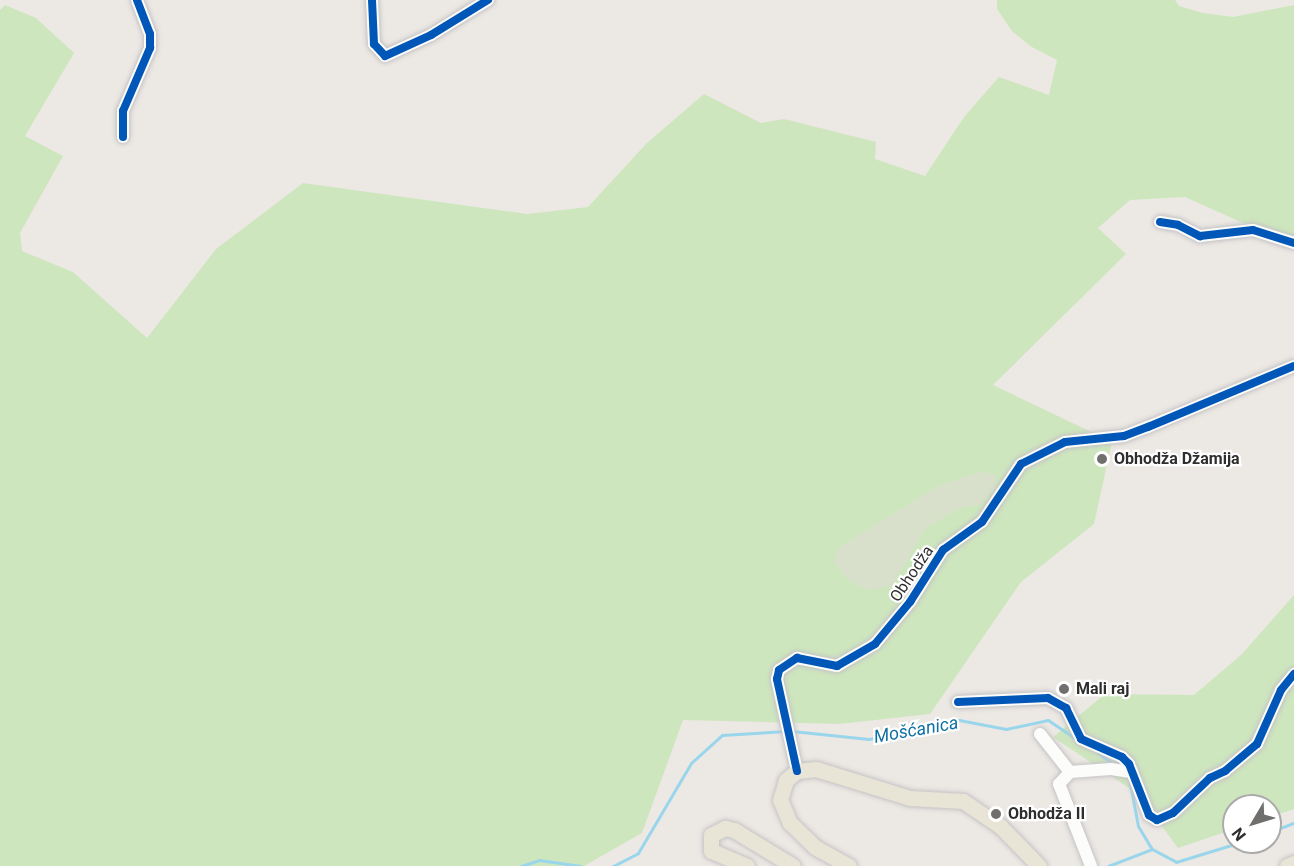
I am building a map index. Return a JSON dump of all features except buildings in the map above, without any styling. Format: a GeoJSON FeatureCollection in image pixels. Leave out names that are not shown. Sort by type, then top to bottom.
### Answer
{"type":"FeatureCollection","features":[{"type":"Feature","properties":{"kind":"main road"},"geometry":{"type":"LineString","coordinates":[[849,866],[815,847],[790,823],[780,800],[786,780],[797,771],[816,769],[910,798],[963,801],[1000,826],[1039,866]]}},
{"type":"Feature","properties":{"kind":"main road"},"geometry":{"type":"LineString","coordinates":[[747,866],[711,851],[711,835],[725,828],[734,830],[793,866]]}},
{"type":"Feature","properties":{"kind":"main road"},"geometry":{"type":"LineString","coordinates":[[1287,866],[1294,863]]}},
{"type":"Feature","properties":{"kind":"street"},"geometry":{"type":"LineString","coordinates":[[123,137],[123,111],[150,48],[150,34],[136,0]]}},
{"type":"Feature","properties":{"kind":"street"},"geometry":{"type":"LineString","coordinates":[[372,0],[374,44],[385,56],[431,35],[488,0]]}},
{"type":"Feature","properties":{"kind":"street"},"geometry":{"type":"LineString","coordinates":[[1160,222],[1178,225],[1200,236],[1253,230],[1294,243]]}},
{"type":"Feature","properties":{"kind":"street","name":"Obhodža"},"geometry":{"type":"LineString","coordinates":[[797,771],[777,679],[779,670],[797,658],[837,666],[875,644],[910,602],[943,550],[982,522],[1021,464],[1065,442],[1124,436],[1166,421],[1294,366]]}},
{"type":"Feature","properties":{"kind":"street"},"geometry":{"type":"LineString","coordinates":[[958,702],[1048,698],[1066,708],[1081,739],[1122,757],[1131,772],[1149,815],[1157,820],[1173,813],[1210,778],[1225,771],[1257,744],[1281,690],[1294,674]]}},
{"type":"Feature","properties":{"kind":"street"},"geometry":{"type":"LineString","coordinates":[[1040,734],[1070,772]]}},
{"type":"Feature","properties":{"kind":"street"},"geometry":{"type":"LineString","coordinates":[[1091,866],[1059,784],[1070,772],[1112,769],[1131,772]]}},
{"type":"Feature","properties":{"kind":"green space"},"geometry":{"type":"Polygon","coordinates":[[[997,0],[1175,0],[1179,6],[1203,13],[1233,17],[1294,5],[1294,246],[1185,197],[1130,200],[1098,228],[1126,254],[993,385],[1112,442],[1094,524],[1021,582],[930,714],[839,724],[683,720],[642,833],[584,866],[0,866],[0,10],[5,5],[36,18],[74,53],[25,136],[63,156],[20,233],[22,251],[73,272],[147,338],[216,249],[303,183],[527,214],[588,207],[647,143],[704,94],[761,123],[784,119],[876,142],[875,159],[925,176],[964,117],[999,77],[1049,95],[1057,60],[1030,46],[1012,31],[997,9],[997,0]]]}},
{"type":"Feature","properties":{"kind":"green space"},"geometry":{"type":"Polygon","coordinates":[[[982,471],[996,476],[995,488],[980,505],[959,508],[924,530],[892,586],[866,590],[846,578],[834,561],[838,548],[938,486],[982,471]]]}},
{"type":"Feature","properties":{"kind":"green space"},"geometry":{"type":"Polygon","coordinates":[[[1294,595],[1294,809],[1282,813],[1282,794],[1222,794],[1222,833],[1178,848],[1138,794],[1053,737],[1105,694],[1194,695],[1241,655],[1294,595]]]}},
{"type":"Feature","properties":{"kind":"waterway","name":"Mošćanica"},"geometry":{"type":"LineString","coordinates":[[792,731],[869,739],[959,720],[1006,729],[1048,720],[1076,739]]}},
{"type":"Feature","properties":{"kind":"waterway","name":"Mošćanica"},"geometry":{"type":"LineString","coordinates":[[613,866],[638,853],[691,763],[722,735],[786,731]]}},
{"type":"Feature","properties":{"kind":"waterway","name":"Mošćanica"},"geometry":{"type":"LineString","coordinates":[[1097,752],[1113,764]]}},
{"type":"Feature","properties":{"kind":"waterway","name":"Mošćanica"},"geometry":{"type":"LineString","coordinates":[[1129,778],[1138,826],[1152,849],[1176,862],[1222,848]]}},
{"type":"Feature","properties":{"kind":"waterway","name":"Mošćanica"},"geometry":{"type":"LineString","coordinates":[[1282,828],[1294,823]]}},
{"type":"Feature","properties":{"kind":"waterway"},"geometry":{"type":"LineString","coordinates":[[1108,866],[1152,849]]}},
{"type":"Feature","properties":{"kind":"waterway","name":"Mošćanica"},"geometry":{"type":"LineString","coordinates":[[521,866],[539,860],[581,866]]}},
{"type":"Feature","properties":{"kind":"cycle path"},"geometry":{"type":"LineString","coordinates":[[123,137],[123,111],[150,48],[150,34],[137,0]]}},
{"type":"Feature","properties":{"kind":"cycle path"},"geometry":{"type":"LineString","coordinates":[[372,0],[374,44],[385,56],[431,35],[488,0]]}},
{"type":"Feature","properties":{"kind":"cycle path"},"geometry":{"type":"LineString","coordinates":[[1160,222],[1178,225],[1200,236],[1253,230],[1294,243]]}},
{"type":"Feature","properties":{"kind":"cycle path"},"geometry":{"type":"LineString","coordinates":[[797,771],[777,679],[779,670],[797,658],[837,666],[875,644],[910,602],[943,550],[982,522],[1021,464],[1065,442],[1124,436],[1294,366]]}},
{"type":"Feature","properties":{"kind":"cycle path"},"geometry":{"type":"LineString","coordinates":[[958,702],[1048,698],[1066,708],[1081,739],[1122,757],[1129,764],[1149,815],[1157,820],[1173,813],[1210,778],[1225,771],[1257,744],[1281,690],[1294,674]]}},
{"type":"Feature","properties":{"kind":"place","name":"Obhodža Džamija"},"geometry":{"type":"Point","coordinates":[1102,459]}},
{"type":"Feature","properties":{"kind":"place","name":"Mali raj"},"geometry":{"type":"Point","coordinates":[1064,689]}},
{"type":"Feature","properties":{"kind":"place","name":"Obhodža II"},"geometry":{"type":"Point","coordinates":[996,814]}}]}
